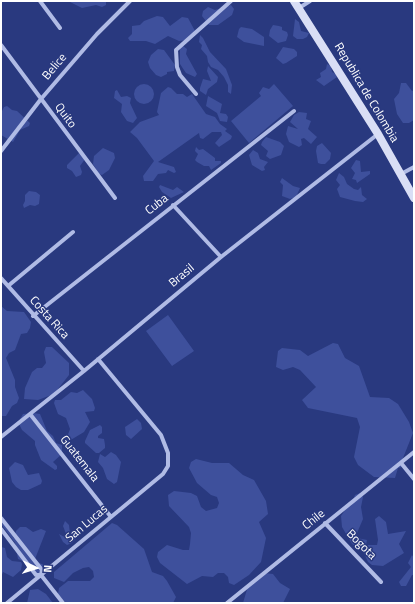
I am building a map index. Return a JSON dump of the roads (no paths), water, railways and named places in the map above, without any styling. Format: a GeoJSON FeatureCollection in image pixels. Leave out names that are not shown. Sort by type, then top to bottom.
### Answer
{"type":"FeatureCollection","features":[{"type":"Feature","properties":{"kind":"street"},"geometry":{"type":"LineString","coordinates":[[40,1],[60,28]]}},
{"type":"Feature","properties":{"kind":"street","name":"Belice"},"geometry":{"type":"LineString","coordinates":[[1,151],[96,34],[130,1]]}},
{"type":"Feature","properties":{"kind":"street"},"geometry":{"type":"LineString","coordinates":[[196,94],[180,75],[177,67],[176,50],[231,1]]}},
{"type":"Feature","properties":{"kind":"street"},"geometry":{"type":"LineString","coordinates":[[297,5],[310,1]]}},
{"type":"Feature","properties":{"kind":"street","name":"Republica de Colombia"},"geometry":{"type":"LineString","coordinates":[[297,5],[378,134],[414,198]]}},
{"type":"Feature","properties":{"kind":"street","name":"Quito"},"geometry":{"type":"LineString","coordinates":[[1,45],[115,198]]}},
{"type":"Feature","properties":{"kind":"street","name":"Cuba"},"geometry":{"type":"LineString","coordinates":[[33,316],[294,111]]}},
{"type":"Feature","properties":{"kind":"street","name":"Brasil"},"geometry":{"type":"LineString","coordinates":[[1,437],[84,371],[221,257],[378,134]]}},
{"type":"Feature","properties":{"kind":"street"},"geometry":{"type":"LineString","coordinates":[[401,174],[414,167]]}},
{"type":"Feature","properties":{"kind":"street"},"geometry":{"type":"LineString","coordinates":[[173,205],[221,257]]}},
{"type":"Feature","properties":{"kind":"street"},"geometry":{"type":"LineString","coordinates":[[8,286],[73,232]]}},
{"type":"Feature","properties":{"kind":"street","name":"Costa Rica"},"geometry":{"type":"LineString","coordinates":[[1,278],[33,316],[84,371]]}},
{"type":"Feature","properties":{"kind":"street","name":"San Lucas"},"geometry":{"type":"LineString","coordinates":[[7,603],[163,474],[168,466],[168,453],[161,435],[98,359]]}},
{"type":"Feature","properties":{"kind":"street","name":"Guatemala"},"geometry":{"type":"LineString","coordinates":[[30,414],[111,517]]}},
{"type":"Feature","properties":{"kind":"street","name":"Chile"},"geometry":{"type":"LineString","coordinates":[[227,603],[414,452]]}},
{"type":"Feature","properties":{"kind":"street"},"geometry":{"type":"LineString","coordinates":[[401,463],[414,479]]}},
{"type":"Feature","properties":{"kind":"street"},"geometry":{"type":"LineString","coordinates":[[1,518],[42,570],[41,575],[63,603]]}},
{"type":"Feature","properties":{"kind":"street","name":"Bogota"},"geometry":{"type":"LineString","coordinates":[[325,523],[381,582]]}},
{"type":"Feature","properties":{"kind":"street"},"geometry":{"type":"LineString","coordinates":[[1,529],[36,575],[41,575]]}}]}
